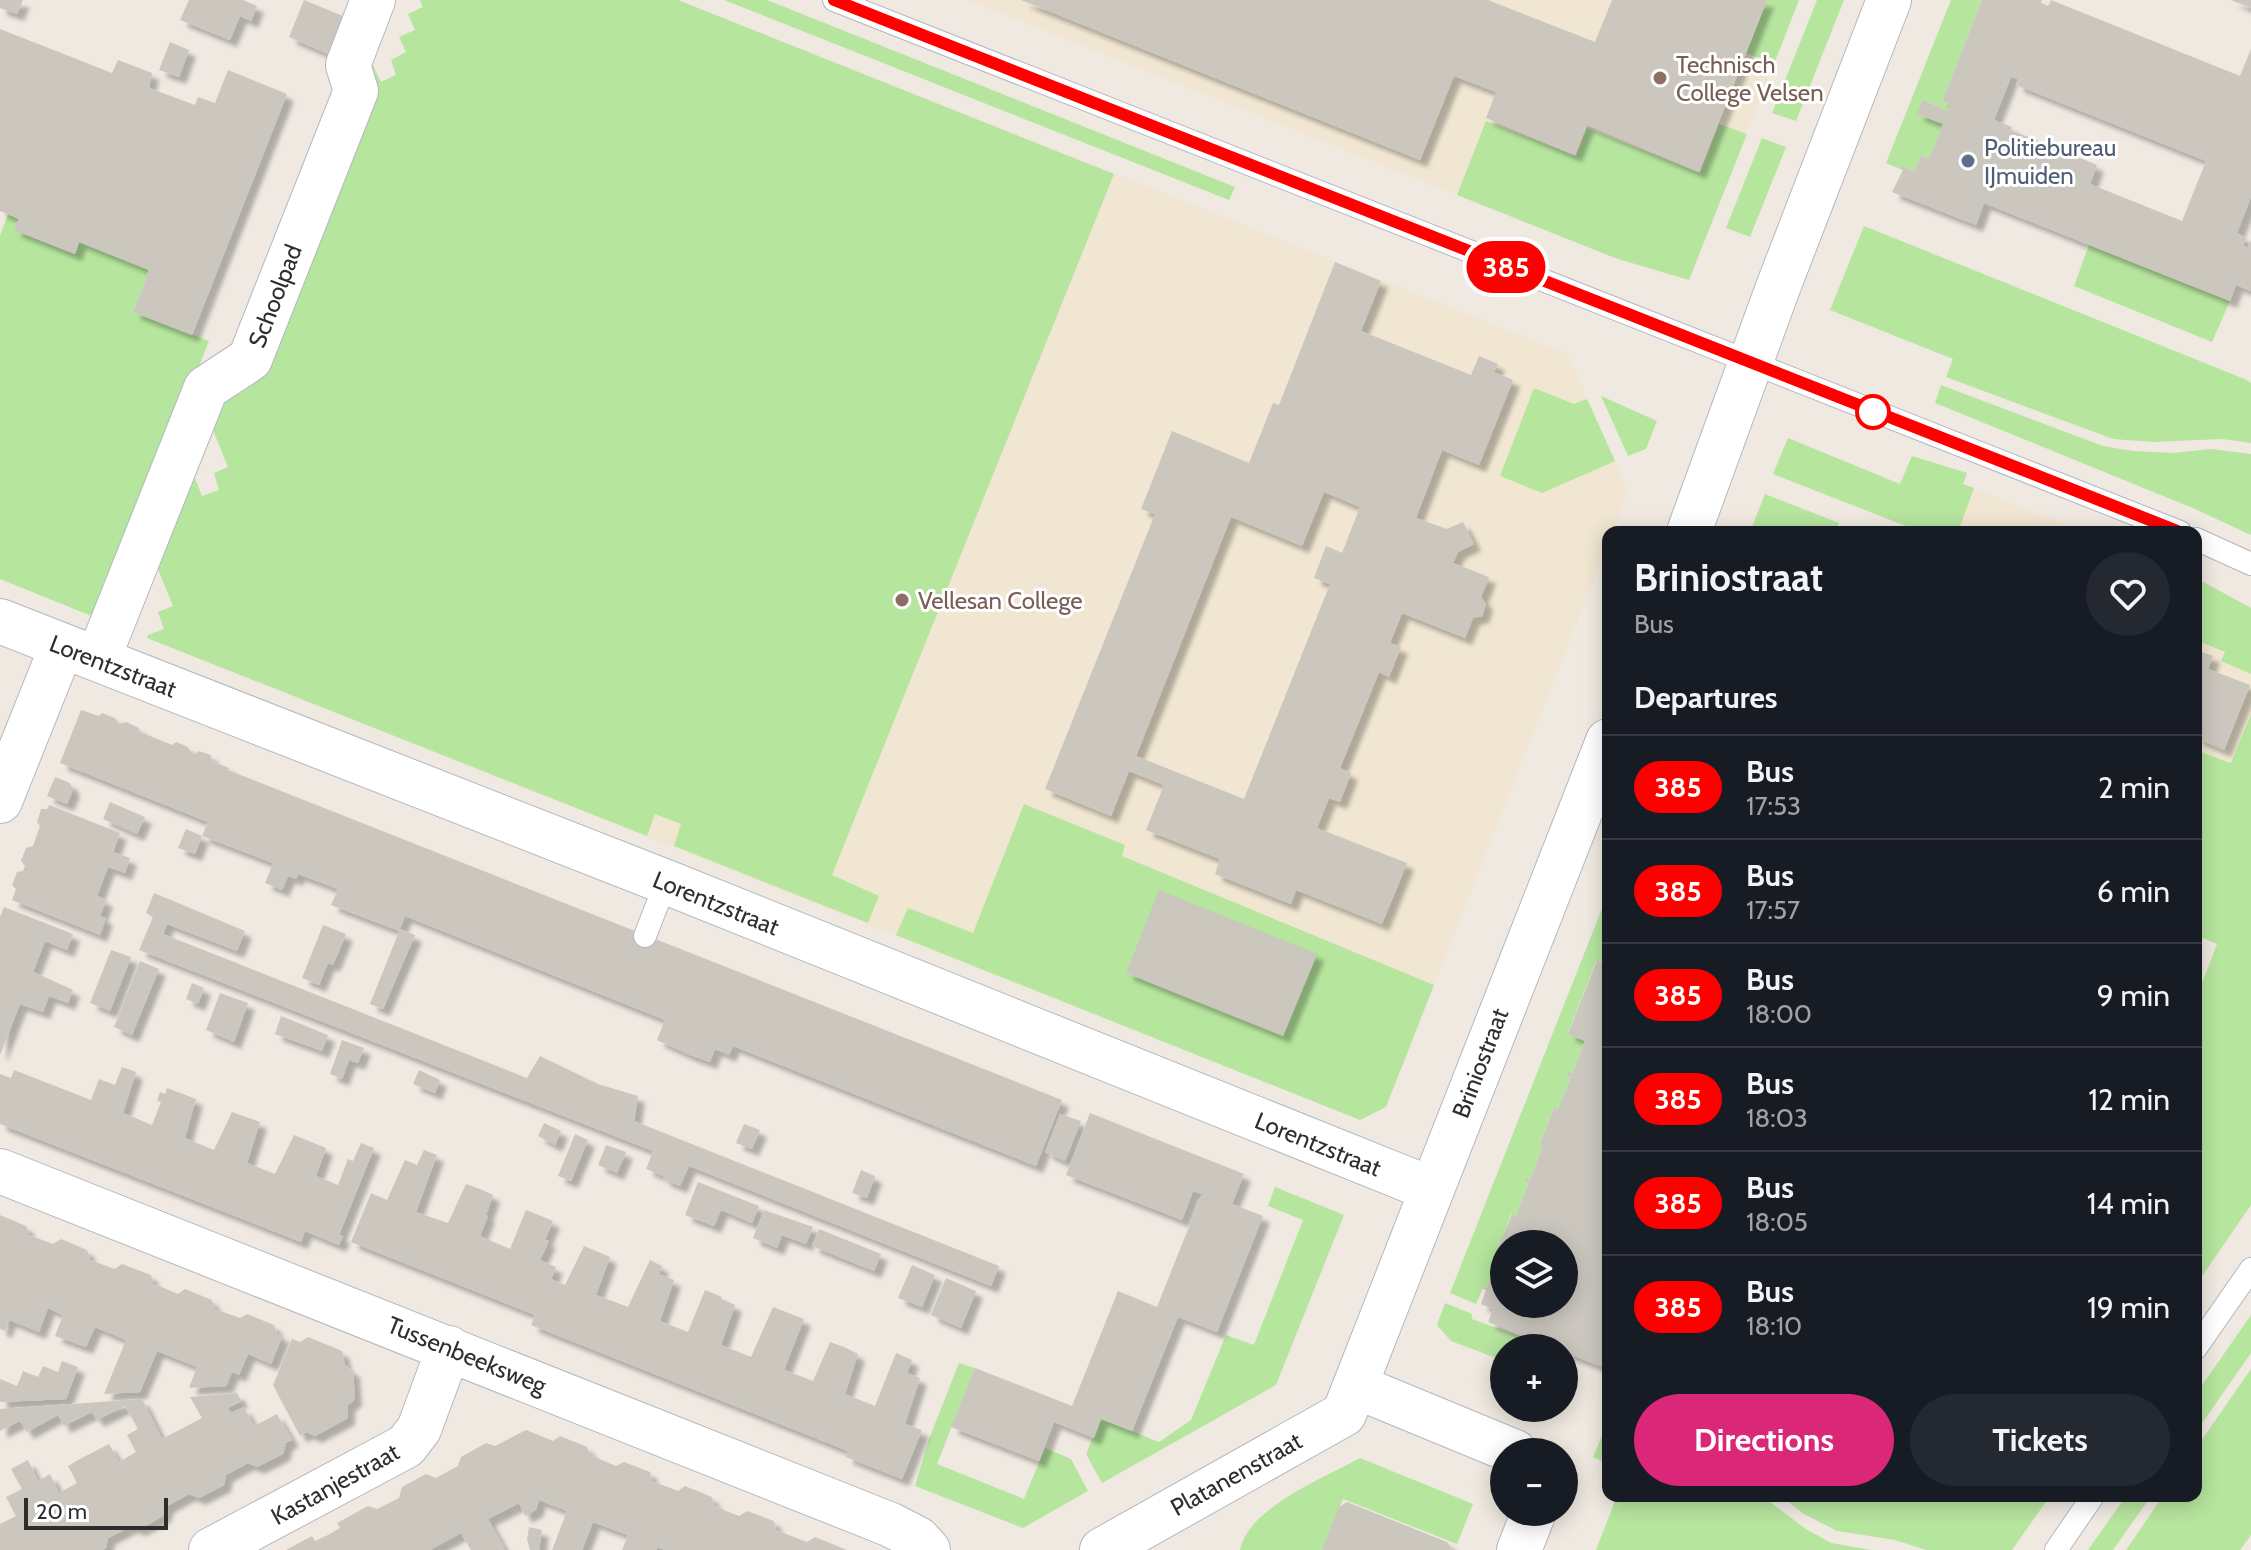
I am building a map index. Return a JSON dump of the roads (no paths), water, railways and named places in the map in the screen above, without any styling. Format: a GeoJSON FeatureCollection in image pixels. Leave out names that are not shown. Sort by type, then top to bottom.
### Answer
{"type":"FeatureCollection","features":[{"type":"Feature","properties":{"kind":"street","name":"Schoolpad"},"geometry":{"type":"LineString","coordinates":[[0,801],[80,652],[206,388],[250,359],[356,91],[348,65],[373,0]]}},
{"type":"Feature","properties":{"kind":"street"},"geometry":{"type":"LineString","coordinates":[[1691,526],[1889,0]]}},
{"type":"Feature","properties":{"kind":"street","name":"Lorentzstraat"},"geometry":{"type":"LineString","coordinates":[[0,621],[666,882],[1431,1189]]}},
{"type":"Feature","properties":{"kind":"street","name":"Briniostraat"},"geometry":{"type":"LineString","coordinates":[[1355,1386],[1602,756]]}},
{"type":"Feature","properties":{"kind":"street","name":"Tussenbeeksweg"},"geometry":{"type":"LineString","coordinates":[[0,1171],[891,1525],[918,1539],[928,1550]]}},
{"type":"Feature","properties":{"kind":"street","name":"Kastanjestraat"},"geometry":{"type":"LineString","coordinates":[[211,1550],[406,1446],[419,1429],[449,1348]]}},
{"type":"Feature","properties":{"kind":"street"},"geometry":{"type":"LineString","coordinates":[[1355,1386],[1490,1442]]}},
{"type":"Feature","properties":{"kind":"street","name":"Platanenstraat"},"geometry":{"type":"LineString","coordinates":[[1102,1550],[1344,1414],[1355,1386]]}},
{"type":"Feature","properties":{"kind":"street"},"geometry":{"type":"LineString","coordinates":[[1519,1550],[1528,1526]]}},
{"type":"Feature","properties":{"kind":"lane"},"geometry":{"type":"LineString","coordinates":[[834,0],[2165,526]]}},
{"type":"Feature","properties":{"kind":"lane"},"geometry":{"type":"LineString","coordinates":[[2202,542],[2251,564]]}},
{"type":"Feature","properties":{"kind":"lane"},"geometry":{"type":"LineString","coordinates":[[645,936],[666,882]]}},
{"type":"Feature","properties":{"kind":"lane"},"geometry":{"type":"LineString","coordinates":[[2202,1339],[2251,1269]]}},
{"type":"Feature","properties":{"kind":"lane"},"geometry":{"type":"LineString","coordinates":[[2056,1550],[2089,1502]]}},
{"type":"Feature","properties":{"kind":"place","name":"Technisch College Velsen"},"geometry":{"type":"Point","coordinates":[1660,78]}},
{"type":"Feature","properties":{"kind":"place","name":"Politiebureau IJmuiden"},"geometry":{"type":"Point","coordinates":[1968,161]}},
{"type":"Feature","properties":{"kind":"place","name":"Vellesan College"},"geometry":{"type":"Point","coordinates":[902,600]}}]}
